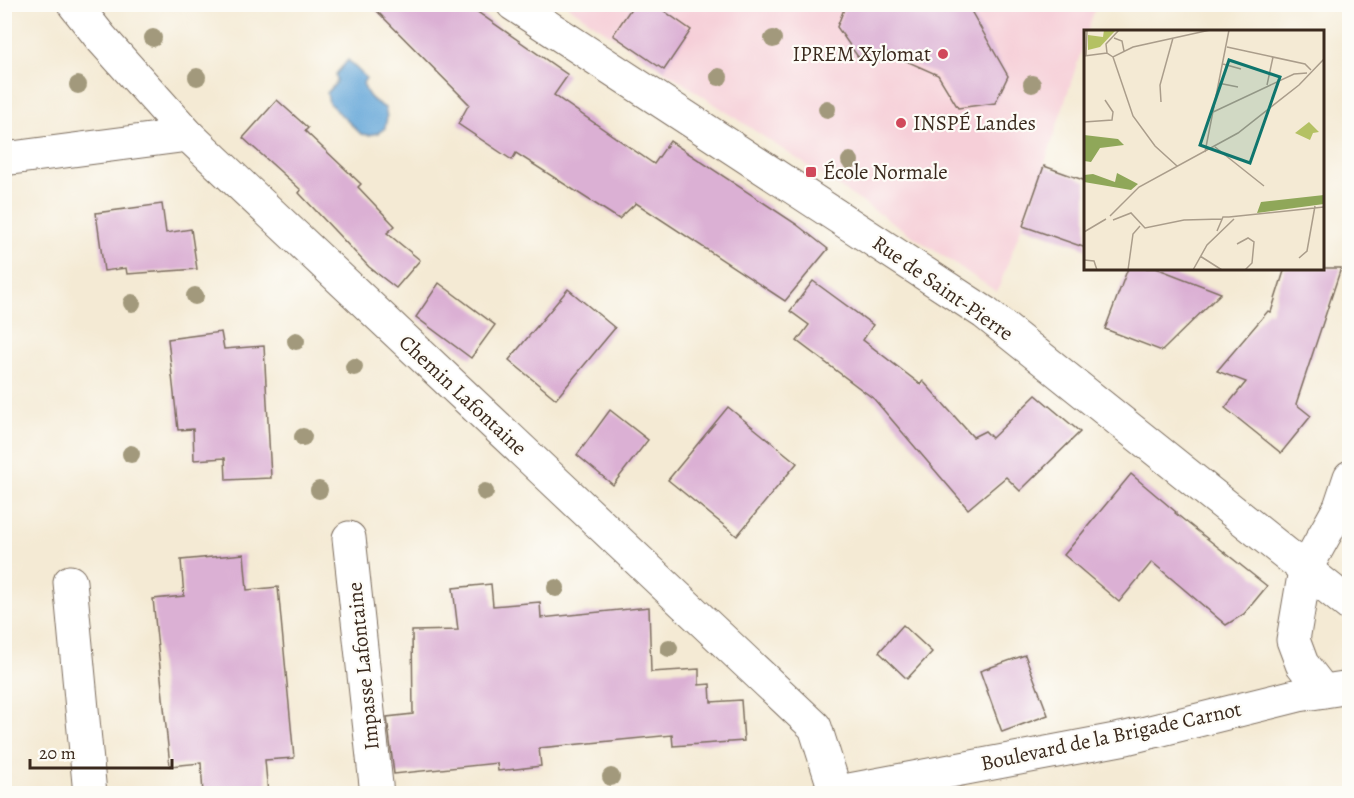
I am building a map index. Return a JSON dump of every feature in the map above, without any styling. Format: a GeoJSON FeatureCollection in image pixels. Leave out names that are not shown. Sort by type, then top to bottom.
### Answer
{"type":"FeatureCollection","features":[{"type":"Feature","properties":{"kind":"street","name":"Chemin Lafontaine"},"geometry":{"type":"LineString","coordinates":[[74,4],[101,38],[188,135],[814,727],[836,793]]}},
{"type":"Feature","properties":{"kind":"street","name":"Rue de Saint-Pierre"},"geometry":{"type":"LineString","coordinates":[[513,4],[985,313],[1350,605]]}},
{"type":"Feature","properties":{"kind":"street"},"geometry":{"type":"LineString","coordinates":[[4,159],[188,135]]}},
{"type":"Feature","properties":{"kind":"street","name":"Boulevard de la Brigade Carnot"},"geometry":{"type":"LineString","coordinates":[[1336,689],[1302,664],[1293,640],[1305,570],[1340,507],[1350,477]]}},
{"type":"Feature","properties":{"kind":"street","name":"Impasse Lafontaine"},"geometry":{"type":"LineString","coordinates":[[349,538],[377,794]]}},
{"type":"Feature","properties":{"kind":"street"},"geometry":{"type":"LineString","coordinates":[[70,582],[90,794]]}},
{"type":"Feature","properties":{"kind":"street","name":"Boulevard de la Brigade Carnot"},"geometry":{"type":"LineString","coordinates":[[828,794],[1126,738],[1299,694],[1336,689]]}},
{"type":"Feature","properties":{"kind":"shaded area","name":"INSPÉ Landes"},"geometry":{"type":"Polygon","coordinates":[[[566,5],[1096,5],[1088,30],[1084,30],[1084,42],[1044,166],[997,292],[566,5]]]}},
{"type":"Feature","properties":{"kind":"water"},"geometry":{"type":"Polygon","coordinates":[[[348,60],[366,78],[363,83],[369,95],[385,108],[387,117],[385,128],[378,133],[361,134],[329,103],[327,93],[337,82],[336,74],[348,60]]]}},
{"type":"Feature","properties":{"kind":"building"},"geometry":{"type":"Polygon","coordinates":[[[370,4],[466,4],[568,75],[554,95],[654,164],[670,141],[796,224],[828,249],[785,301],[636,203],[619,219],[516,153],[512,160],[458,124],[469,104],[370,4]]]}},
{"type":"Feature","properties":{"kind":"building"},"geometry":{"type":"Polygon","coordinates":[[[634,4],[654,4],[691,30],[664,70],[613,35],[634,4]]]}},
{"type":"Feature","properties":{"kind":"building","name":"IPREM Xylomat"},"geometry":{"type":"Polygon","coordinates":[[[846,4],[967,4],[1008,76],[995,103],[958,108],[938,75],[884,51],[858,57],[837,27],[846,4]]]}},
{"type":"Feature","properties":{"kind":"building"},"geometry":{"type":"Polygon","coordinates":[[[277,100],[308,128],[305,131],[361,184],[358,187],[395,226],[387,233],[420,260],[396,288],[369,267],[299,193],[301,190],[243,138],[277,100]]]}},
{"type":"Feature","properties":{"kind":"building"},"geometry":{"type":"Polygon","coordinates":[[[1044,166],[1084,180],[1084,247],[1023,226],[1044,166]]]}},
{"type":"Feature","properties":{"kind":"building"},"geometry":{"type":"Polygon","coordinates":[[[162,204],[166,233],[191,229],[197,269],[127,274],[126,268],[104,271],[96,213],[162,204]]]}},
{"type":"Feature","properties":{"kind":"building"},"geometry":{"type":"Polygon","coordinates":[[[1341,268],[1296,404],[1311,416],[1281,453],[1225,408],[1246,382],[1217,371],[1268,311],[1271,312],[1284,270],[1341,268]]]}},
{"type":"Feature","properties":{"kind":"building"},"geometry":{"type":"Polygon","coordinates":[[[1127,270],[1161,270],[1221,293],[1162,351],[1105,329],[1127,270]]]}},
{"type":"Feature","properties":{"kind":"building"},"geometry":{"type":"Polygon","coordinates":[[[813,281],[873,325],[863,340],[920,384],[923,381],[973,437],[985,431],[992,438],[1036,395],[1080,432],[1020,491],[1006,477],[968,509],[874,399],[797,341],[809,325],[790,311],[813,281]]]}},
{"type":"Feature","properties":{"kind":"building"},"geometry":{"type":"Polygon","coordinates":[[[439,283],[495,325],[471,358],[416,317],[439,283]]]}},
{"type":"Feature","properties":{"kind":"building"},"geometry":{"type":"Polygon","coordinates":[[[568,289],[615,328],[556,399],[509,360],[568,289]]]}},
{"type":"Feature","properties":{"kind":"building"},"geometry":{"type":"Polygon","coordinates":[[[221,332],[224,349],[264,346],[271,478],[226,480],[225,458],[194,460],[193,429],[178,430],[168,339],[221,332]]]}},
{"type":"Feature","properties":{"kind":"building"},"geometry":{"type":"Polygon","coordinates":[[[728,407],[797,463],[737,536],[668,480],[728,407]]]}},
{"type":"Feature","properties":{"kind":"building"},"geometry":{"type":"Polygon","coordinates":[[[610,410],[648,440],[613,485],[577,455],[610,410]]]}},
{"type":"Feature","properties":{"kind":"building"},"geometry":{"type":"Polygon","coordinates":[[[1131,474],[1175,513],[1267,586],[1244,614],[1226,625],[1152,562],[1119,602],[1064,555],[1131,474]]]}},
{"type":"Feature","properties":{"kind":"building"},"geometry":{"type":"Polygon","coordinates":[[[244,554],[247,590],[278,587],[294,758],[265,760],[268,794],[203,794],[201,763],[170,766],[153,599],[184,596],[181,560],[244,554]]]}},
{"type":"Feature","properties":{"kind":"building"},"geometry":{"type":"Polygon","coordinates":[[[491,584],[493,606],[540,602],[541,618],[649,607],[651,672],[699,669],[699,685],[710,684],[711,702],[741,700],[744,741],[673,746],[672,735],[539,748],[541,766],[498,771],[497,763],[394,774],[387,717],[413,714],[412,631],[458,630],[453,588],[491,584]]]}},
{"type":"Feature","properties":{"kind":"building"},"geometry":{"type":"Polygon","coordinates":[[[903,625],[932,652],[907,679],[879,652],[903,625]]]}},
{"type":"Feature","properties":{"kind":"building"},"geometry":{"type":"Polygon","coordinates":[[[1025,655],[1048,715],[1002,732],[980,671],[1025,655]]]}},
{"type":"Feature","properties":{"kind":"place","name":"IPREM Xylomat"},"geometry":{"type":"Point","coordinates":[943,54]}},
{"type":"Feature","properties":{"kind":"place","name":"INSPÉ Landes"},"geometry":{"type":"Point","coordinates":[901,123]}},
{"type":"Feature","properties":{"kind":"place","name":"École Normale"},"geometry":{"type":"Point","coordinates":[811,172]}}]}
